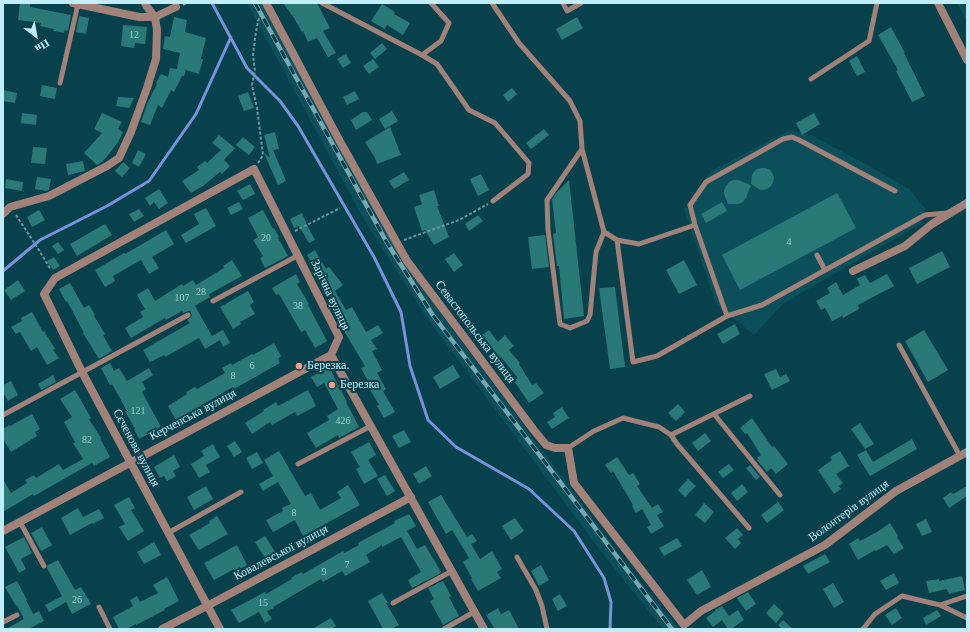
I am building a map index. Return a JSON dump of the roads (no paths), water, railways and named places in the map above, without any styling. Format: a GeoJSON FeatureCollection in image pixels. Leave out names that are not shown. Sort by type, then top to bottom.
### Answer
{"type":"FeatureCollection","features":[{"type":"Feature","properties":{"kind":"street"},"geometry":{"type":"LineString","coordinates":[[3,214],[7,206],[49,196],[107,166],[119,158],[146,93],[156,59],[157,30],[155,17],[145,3]]}},
{"type":"Feature","properties":{"kind":"street","name":"Севастопольська вулиця"},"geometry":{"type":"LineString","coordinates":[[266,3],[338,138],[407,261],[546,445],[555,448],[568,448]]}},
{"type":"Feature","properties":{"kind":"street"},"geometry":{"type":"LineString","coordinates":[[938,3],[967,60]]}},
{"type":"Feature","properties":{"kind":"street"},"geometry":{"type":"LineString","coordinates":[[75,4],[139,17],[155,17],[176,7]]}},
{"type":"Feature","properties":{"kind":"street","name":"Зарічна вулиця"},"geometry":{"type":"LineString","coordinates":[[56,278],[254,169],[339,337],[331,355]]}},
{"type":"Feature","properties":{"kind":"street"},"geometry":{"type":"LineString","coordinates":[[853,271],[905,246],[932,224],[967,203]]}},
{"type":"Feature","properties":{"kind":"street","name":"Сєченова вулиця"},"geometry":{"type":"LineString","coordinates":[[56,278],[44,294],[82,372],[220,629]]}},
{"type":"Feature","properties":{"kind":"street"},"geometry":{"type":"LineString","coordinates":[[331,355],[484,629]]}},
{"type":"Feature","properties":{"kind":"street","name":"Керченська вулиця"},"geometry":{"type":"LineString","coordinates":[[3,531],[331,355]]}},
{"type":"Feature","properties":{"kind":"street"},"geometry":{"type":"LineString","coordinates":[[568,448],[574,483],[686,627]]}},
{"type":"Feature","properties":{"kind":"street","name":"Волонтерів вулиця"},"geometry":{"type":"LineString","coordinates":[[686,627],[701,611],[825,545],[896,491],[963,454]]}},
{"type":"Feature","properties":{"kind":"street","name":"Ковалевської вулиця"},"geometry":{"type":"LineString","coordinates":[[162,629],[411,497]]}},
{"type":"Feature","properties":{"kind":"lane"},"geometry":{"type":"LineString","coordinates":[[322,3],[437,64],[469,110],[495,123],[529,163],[528,174],[493,201]]}},
{"type":"Feature","properties":{"kind":"lane"},"geometry":{"type":"LineString","coordinates":[[422,55],[441,41],[449,23],[431,3]]}},
{"type":"Feature","properties":{"kind":"lane"},"geometry":{"type":"LineString","coordinates":[[492,3],[519,43],[570,101],[580,121],[582,149],[604,232],[596,252],[590,315],[587,321],[570,328],[560,324],[548,230],[547,200],[582,149]]}},
{"type":"Feature","properties":{"kind":"lane"},"geometry":{"type":"LineString","coordinates":[[563,3],[567,10],[581,3]]}},
{"type":"Feature","properties":{"kind":"lane"},"geometry":{"type":"LineString","coordinates":[[811,79],[869,40],[877,3]]}},
{"type":"Feature","properties":{"kind":"lane"},"geometry":{"type":"LineString","coordinates":[[60,83],[75,4]]}},
{"type":"Feature","properties":{"kind":"lane"},"geometry":{"type":"LineString","coordinates":[[727,316],[694,225],[690,205],[706,182],[783,139],[792,137],[895,191]]}},
{"type":"Feature","properties":{"kind":"lane"},"geometry":{"type":"LineString","coordinates":[[617,240],[633,362],[657,356],[727,316],[762,305],[925,215],[950,213]]}},
{"type":"Feature","properties":{"kind":"lane"},"geometry":{"type":"LineString","coordinates":[[604,232],[617,240],[638,244],[694,225]]}},
{"type":"Feature","properties":{"kind":"lane"},"geometry":{"type":"LineString","coordinates":[[817,255],[825,270]]}},
{"type":"Feature","properties":{"kind":"lane"},"geometry":{"type":"LineString","coordinates":[[213,301],[298,256]]}},
{"type":"Feature","properties":{"kind":"lane"},"geometry":{"type":"LineString","coordinates":[[3,415],[188,315]]}},
{"type":"Feature","properties":{"kind":"lane"},"geometry":{"type":"LineString","coordinates":[[899,345],[963,454]]}},
{"type":"Feature","properties":{"kind":"lane"},"geometry":{"type":"LineString","coordinates":[[671,435],[750,396]]}},
{"type":"Feature","properties":{"kind":"lane"},"geometry":{"type":"LineString","coordinates":[[714,414],[780,495]]}},
{"type":"Feature","properties":{"kind":"lane"},"geometry":{"type":"LineString","coordinates":[[568,448],[594,431],[624,418],[659,427],[671,435],[749,528]]}},
{"type":"Feature","properties":{"kind":"lane"},"geometry":{"type":"LineString","coordinates":[[298,464],[371,426]]}},
{"type":"Feature","properties":{"kind":"lane"},"geometry":{"type":"LineString","coordinates":[[168,533],[241,492]]}},
{"type":"Feature","properties":{"kind":"lane"},"geometry":{"type":"LineString","coordinates":[[20,522],[44,566]]}},
{"type":"Feature","properties":{"kind":"lane"},"geometry":{"type":"LineString","coordinates":[[517,557],[536,590],[542,606],[547,629]]}},
{"type":"Feature","properties":{"kind":"lane"},"geometry":{"type":"LineString","coordinates":[[393,603],[452,571]]}},
{"type":"Feature","properties":{"kind":"lane"},"geometry":{"type":"LineString","coordinates":[[863,629],[875,614],[902,596],[940,605],[967,618]]}},
{"type":"Feature","properties":{"kind":"lane"},"geometry":{"type":"LineString","coordinates":[[940,605],[967,596]]}},
{"type":"Feature","properties":{"kind":"lane"},"geometry":{"type":"LineString","coordinates":[[99,607],[110,629]]}},
{"type":"Feature","properties":{"kind":"lane"},"geometry":{"type":"LineString","coordinates":[[444,629],[474,612]]}},
{"type":"Feature","properties":{"kind":"lane"},"geometry":{"type":"LineString","coordinates":[[3,622],[17,615]]}},
{"type":"Feature","properties":{"kind":"waterway"},"geometry":{"type":"LineString","coordinates":[[212,3],[247,68],[280,101],[298,126],[374,257],[401,312],[410,366],[428,420],[456,447],[529,489],[574,531],[604,578],[611,602],[610,629]]}},
{"type":"Feature","properties":{"kind":"waterway"},"geometry":{"type":"LineString","coordinates":[[3,271],[40,240],[107,206],[149,181],[196,114],[231,37]]}},
{"type":"Feature","properties":{"kind":"railway"},"geometry":{"type":"LineString","coordinates":[[255,3],[386,241],[432,314],[672,629]]}},
{"type":"Feature","properties":{"kind":"place","name":"Березка."},"geometry":{"type":"Point","coordinates":[299,366]}},
{"type":"Feature","properties":{"kind":"place","name":"Березка"},"geometry":{"type":"Point","coordinates":[332,385]}}]}
